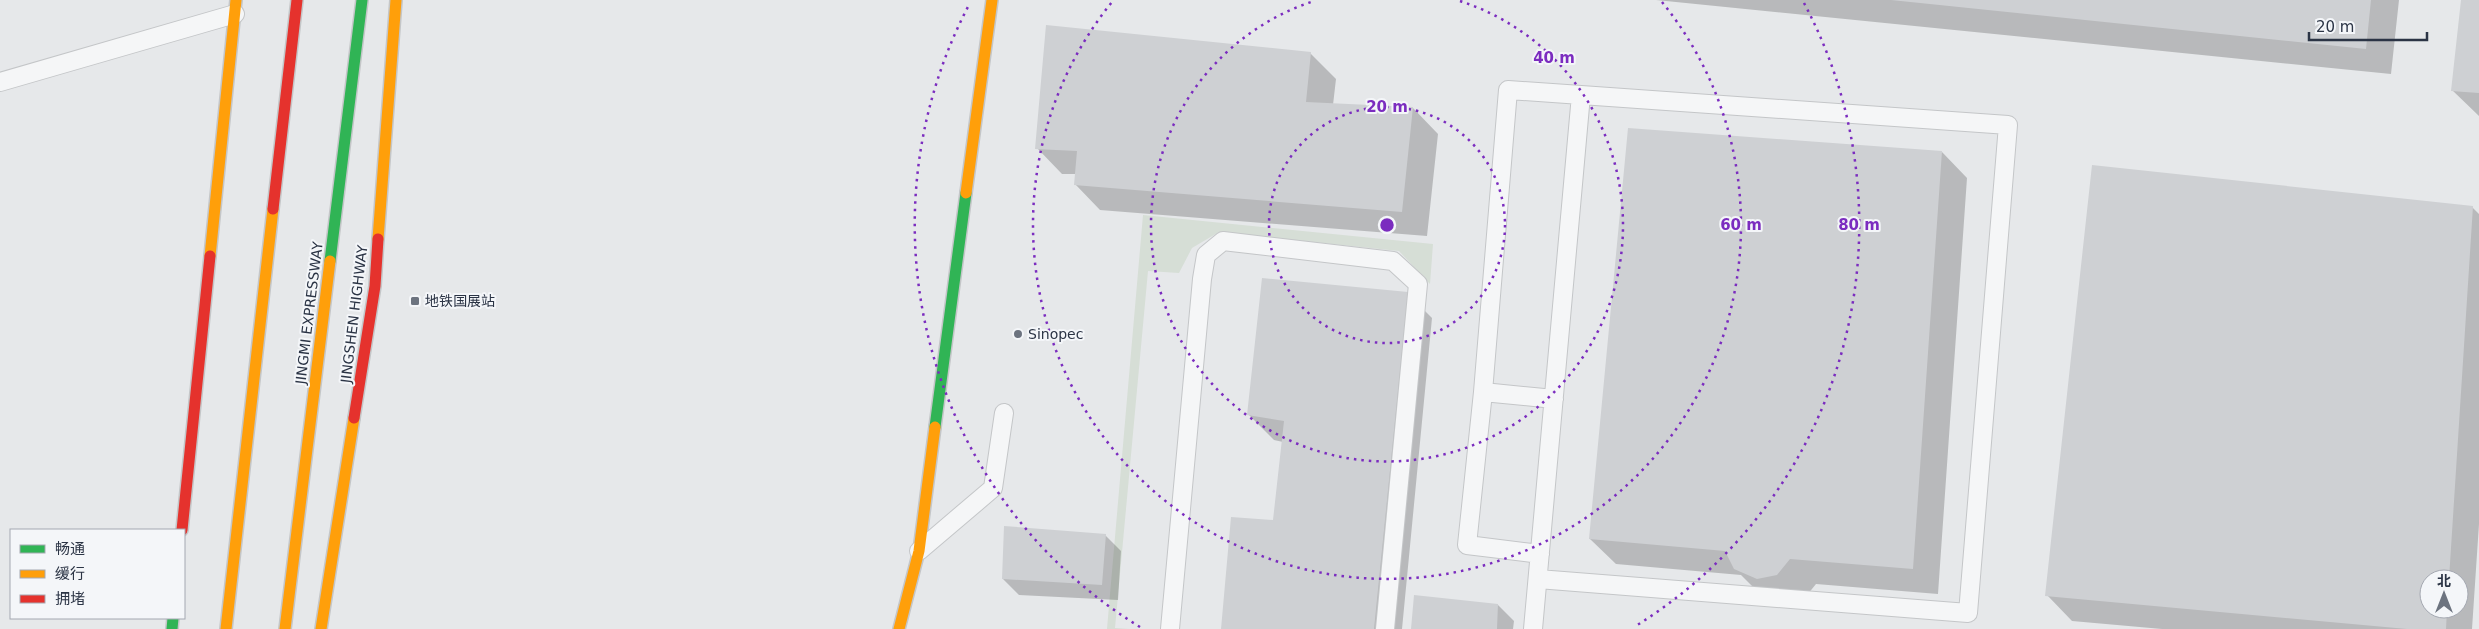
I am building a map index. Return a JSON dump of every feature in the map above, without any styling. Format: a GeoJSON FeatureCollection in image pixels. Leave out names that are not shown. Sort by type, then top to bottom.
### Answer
{"type":"FeatureCollection","features":[{"type":"Feature","properties":{"kind":"main road"},"geometry":{"type":"LineString","coordinates":[[226,629],[297,0]]}},
{"type":"Feature","properties":{"kind":"main road","name":"JINGMI EXPRESSWAY"},"geometry":{"type":"LineString","coordinates":[[285,629],[362,0]]}},
{"type":"Feature","properties":{"kind":"main road"},"geometry":{"type":"LineString","coordinates":[[360,20],[366,0]]}},
{"type":"Feature","properties":{"kind":"main road","name":"JINGSHEN HIGHWAY"},"geometry":{"type":"LineString","coordinates":[[321,629],[376,286],[396,0]]}},
{"type":"Feature","properties":{"kind":"main road"},"geometry":{"type":"LineString","coordinates":[[898,629],[920,550],[992,0]]}},
{"type":"Feature","properties":{"kind":"main road"},"geometry":{"type":"LineString","coordinates":[[182,529],[236,7]]}},
{"type":"Feature","properties":{"kind":"lane"},"geometry":{"type":"LineString","coordinates":[[0,82],[236,7]]}},
{"type":"Feature","properties":{"kind":"lane"},"geometry":{"type":"LineString","coordinates":[[1538,579],[1968,614],[2008,125],[1508,90],[1483,392],[1467,545],[1540,554]]}},
{"type":"Feature","properties":{"kind":"lane"},"geometry":{"type":"LineString","coordinates":[[1532,629],[1581,95]]}},
{"type":"Feature","properties":{"kind":"lane"},"geometry":{"type":"LineString","coordinates":[[1170,629],[1202,279],[1206,256],[1223,241],[1394,261],[1418,284],[1385,629]]}},
{"type":"Feature","properties":{"kind":"lane"},"geometry":{"type":"LineString","coordinates":[[1483,392],[1554,399]]}},
{"type":"Feature","properties":{"kind":"lane"},"geometry":{"type":"LineString","coordinates":[[920,550],[993,488],[1004,414]]}},
{"type":"Feature","properties":{"kind":"shaded area"},"geometry":{"type":"Polygon","coordinates":[[[1143,215],[1433,244],[1430,284],[1399,251],[1219,232],[1192,248],[1179,273],[1148,271],[1115,628],[1129,629],[1107,629],[1143,215]]]}},
{"type":"Feature","properties":{"kind":"building"},"geometry":{"type":"Polygon","coordinates":[[[1891,0],[2371,0],[2366,49],[1891,0]]]}},
{"type":"Feature","properties":{"kind":"building"},"geometry":{"type":"Polygon","coordinates":[[[2461,0],[2479,0],[2479,93],[2451,91],[2461,0]]]}},
{"type":"Feature","properties":{"kind":"building"},"geometry":{"type":"Polygon","coordinates":[[[1046,25],[1311,52],[1306,102],[1413,107],[1402,212],[1074,185],[1077,151],[1035,149],[1046,25]]]}},
{"type":"Feature","properties":{"kind":"building"},"geometry":{"type":"Polygon","coordinates":[[[1628,128],[1942,151],[1913,569],[1790,559],[1777,575],[1757,579],[1734,569],[1725,551],[1589,539],[1628,128]]]}},
{"type":"Feature","properties":{"kind":"building"},"geometry":{"type":"Polygon","coordinates":[[[2092,165],[2473,206],[2450,569],[2419,569],[2419,619],[2446,619],[2446,629],[2407,629],[2045,596],[2092,165]]]}},
{"type":"Feature","properties":{"kind":"building"},"geometry":{"type":"Polygon","coordinates":[[[1262,278],[1408,292],[1374,629],[1221,629],[1231,517],[1273,520],[1284,421],[1247,415],[1262,278]]]}},
{"type":"Feature","properties":{"kind":"building"},"geometry":{"type":"Polygon","coordinates":[[[1004,526],[1106,534],[1102,585],[1002,579],[1004,526]]]}},
{"type":"Feature","properties":{"kind":"building"},"geometry":{"type":"Polygon","coordinates":[[[1414,595],[1498,604],[1497,629],[1411,629],[1414,595]]]}},
{"type":"Feature","properties":{"kind":"traffic: fast"},"geometry":{"type":"LineString","coordinates":[[330,261],[362,0]]}},
{"type":"Feature","properties":{"kind":"traffic: fast"},"geometry":{"type":"LineString","coordinates":[[935,427],[966,193]]}},
{"type":"Feature","properties":{"kind":"traffic: fast"},"geometry":{"type":"LineString","coordinates":[[172,629],[173,619]]}},
{"type":"Feature","properties":{"kind":"traffic: slow"},"geometry":{"type":"LineString","coordinates":[[210,256],[236,0]]}},
{"type":"Feature","properties":{"kind":"traffic: slow"},"geometry":{"type":"LineString","coordinates":[[378,239],[396,0]]}},
{"type":"Feature","properties":{"kind":"traffic: slow"},"geometry":{"type":"LineString","coordinates":[[966,193],[992,0]]}},
{"type":"Feature","properties":{"kind":"traffic: slow"},"geometry":{"type":"LineString","coordinates":[[226,629],[273,209]]}},
{"type":"Feature","properties":{"kind":"traffic: slow"},"geometry":{"type":"LineString","coordinates":[[285,629],[330,261]]}},
{"type":"Feature","properties":{"kind":"traffic: slow"},"geometry":{"type":"LineString","coordinates":[[321,629],[354,418]]}},
{"type":"Feature","properties":{"kind":"traffic: slow"},"geometry":{"type":"LineString","coordinates":[[899,629],[919,551],[935,427]]}},
{"type":"Feature","properties":{"kind":"traffic: jam"},"geometry":{"type":"LineString","coordinates":[[273,209],[297,0]]}},
{"type":"Feature","properties":{"kind":"traffic: jam"},"geometry":{"type":"LineString","coordinates":[[354,418],[375,286],[378,239]]}},
{"type":"Feature","properties":{"kind":"traffic: jam"},"geometry":{"type":"LineString","coordinates":[[182,529],[210,256]]}},
{"type":"Feature","properties":{"kind":"place","name":"地铁国展站"},"geometry":{"type":"Point","coordinates":[415,301]}},
{"type":"Feature","properties":{"kind":"place","name":"Sinopec"},"geometry":{"type":"Point","coordinates":[1018,334]}}]}
